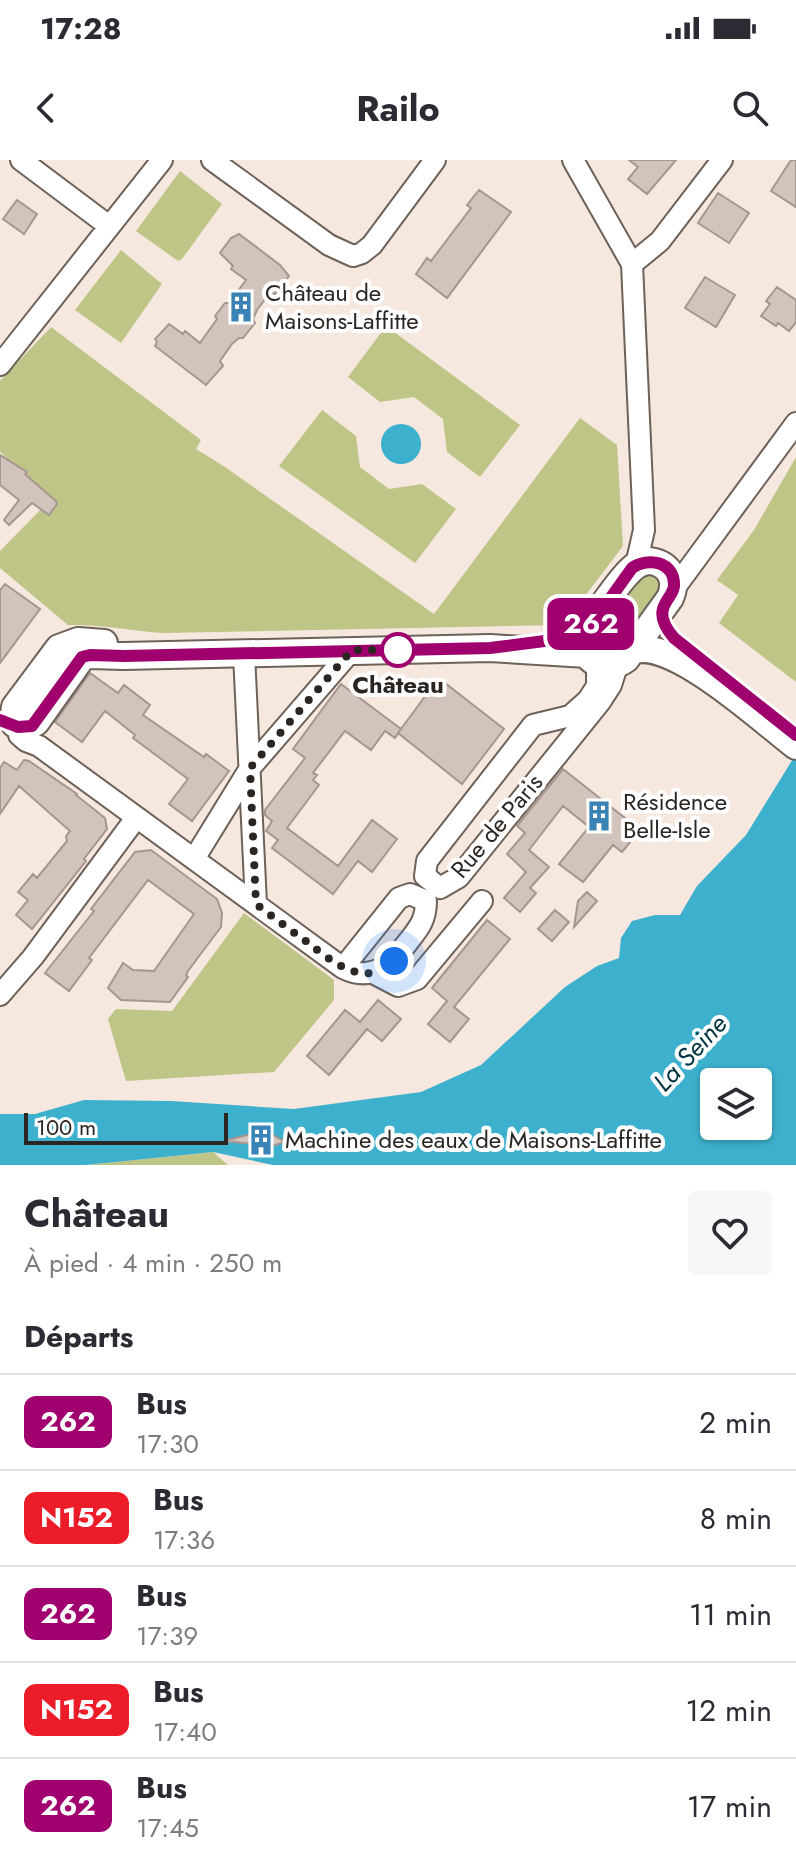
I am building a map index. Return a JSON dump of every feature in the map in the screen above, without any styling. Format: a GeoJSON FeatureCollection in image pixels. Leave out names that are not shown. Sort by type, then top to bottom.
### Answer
{"type":"FeatureCollection","features":[{"type":"Feature","properties":{"kind":"main road"},"geometry":{"type":"LineString","coordinates":[[604,653],[659,579]]}},
{"type":"Feature","properties":{"kind":"main road"},"geometry":{"type":"LineString","coordinates":[[604,653],[659,579]]}},
{"type":"Feature","properties":{"kind":"main road"},"geometry":{"type":"LineString","coordinates":[[659,579],[665,625],[682,647],[796,746]]}},
{"type":"Feature","properties":{"kind":"main road"},"geometry":{"type":"LineString","coordinates":[[18,720],[73,651],[90,655],[244,654],[490,648],[604,653],[646,647],[673,655],[771,722],[796,735]]}},
{"type":"Feature","properties":{"kind":"street"},"geometry":{"type":"LineString","coordinates":[[21,160],[109,226]]}},
{"type":"Feature","properties":{"kind":"street"},"geometry":{"type":"LineString","coordinates":[[0,365],[162,160]]}},
{"type":"Feature","properties":{"kind":"street"},"geometry":{"type":"LineString","coordinates":[[212,160],[329,245],[353,256],[372,245],[435,160]]}},
{"type":"Feature","properties":{"kind":"street"},"geometry":{"type":"LineString","coordinates":[[573,160],[632,264],[644,530],[659,579],[693,560],[796,423]]}},
{"type":"Feature","properties":{"kind":"street"},"geometry":{"type":"LineString","coordinates":[[632,264],[660,241],[722,160]]}},
{"type":"Feature","properties":{"kind":"street"},"geometry":{"type":"LineString","coordinates":[[194,859],[250,768],[352,650]]}},
{"type":"Feature","properties":{"kind":"street","name":"Rue de Paris"},"geometry":{"type":"LineString","coordinates":[[604,653],[611,685],[600,702],[459,877],[440,888],[431,883],[425,876],[427,861],[533,725],[570,716],[588,700],[597,686],[604,653]]}},
{"type":"Feature","properties":{"kind":"street"},"geometry":{"type":"LineString","coordinates":[[244,654],[256,904]]}},
{"type":"Feature","properties":{"kind":"street"},"geometry":{"type":"LineString","coordinates":[[18,720],[136,818],[343,968],[363,974],[373,973],[394,961],[424,922],[426,901],[410,894],[399,898],[343,968]]}},
{"type":"Feature","properties":{"kind":"street"},"geometry":{"type":"LineString","coordinates":[[0,995],[33,957],[136,818]]}},
{"type":"Feature","properties":{"kind":"street"},"geometry":{"type":"LineString","coordinates":[[373,973],[398,986],[417,979],[482,901]]}},
{"type":"Feature","properties":{"kind":"green space"},"geometry":{"type":"Polygon","coordinates":[[[180,171],[222,204],[178,261],[136,231],[180,171]]]}},
{"type":"Feature","properties":{"kind":"green space"},"geometry":{"type":"Polygon","coordinates":[[[121,250],[162,284],[121,343],[75,310],[121,250]]]}},
{"type":"Feature","properties":{"kind":"green space"},"geometry":{"type":"Polygon","coordinates":[[[386,326],[520,425],[480,477],[447,452],[443,419],[414,397],[380,402],[348,377],[386,326]]]}},
{"type":"Feature","properties":{"kind":"green space"},"geometry":{"type":"Polygon","coordinates":[[[51,327],[201,440],[196,449],[434,614],[580,418],[617,445],[623,546],[563,625],[164,633],[68,625],[0,568],[0,551],[50,500],[0,452],[0,381],[51,327]]]}},
{"type":"Feature","properties":{"kind":"green space"},"geometry":{"type":"Polygon","coordinates":[[[322,410],[356,436],[360,467],[389,489],[422,484],[456,509],[415,563],[279,466],[322,410]]]}},
{"type":"Feature","properties":{"kind":"green space"},"geometry":{"type":"Polygon","coordinates":[[[796,457],[796,682],[719,623],[738,595],[717,580],[754,530],[796,457]]]}},
{"type":"Feature","properties":{"kind":"green space"},"geometry":{"type":"Polygon","coordinates":[[[647,570],[665,583],[622,652],[599,653],[593,639],[596,630],[647,570]]]}},
{"type":"Feature","properties":{"kind":"green space"},"geometry":{"type":"Polygon","coordinates":[[[244,913],[334,980],[334,1000],[274,1072],[126,1081],[108,1019],[116,1009],[172,1011],[244,913]]]}},
{"type":"Feature","properties":{"kind":"green space"},"geometry":{"type":"Polygon","coordinates":[[[213,1152],[228,1165],[86,1165],[213,1152]]]}},
{"type":"Feature","properties":{"kind":"water"},"geometry":{"type":"Polygon","coordinates":[[[401,424],[415,430],[421,444],[415,458],[401,464],[387,458],[381,444],[387,430],[401,424]]]}},
{"type":"Feature","properties":{"kind":"water","name":"La Seine"},"geometry":{"type":"Polygon","coordinates":[[[796,754],[796,1165],[273,1165],[213,1152],[86,1165],[0,1165],[0,1114],[35,1114],[84,1100],[171,1101],[294,1109],[421,1092],[481,1065],[565,987],[597,966],[619,958],[621,938],[632,921],[655,915],[680,915],[697,886],[746,835],[796,754]]]}},
{"type":"Feature","properties":{"kind":"building"},"geometry":{"type":"Polygon","coordinates":[[[629,160],[676,160],[647,194],[628,179],[638,167],[629,160]]]}},
{"type":"Feature","properties":{"kind":"building"},"geometry":{"type":"Polygon","coordinates":[[[791,160],[796,160],[796,207],[771,191],[791,160]]]}},
{"type":"Feature","properties":{"kind":"building"},"geometry":{"type":"Polygon","coordinates":[[[479,190],[511,212],[447,298],[416,274],[427,258],[431,261],[471,208],[467,205],[479,190]]]}},
{"type":"Feature","properties":{"kind":"building"},"geometry":{"type":"Polygon","coordinates":[[[718,193],[749,213],[729,243],[698,223],[718,193]]]}},
{"type":"Feature","properties":{"kind":"building"},"geometry":{"type":"Polygon","coordinates":[[[17,200],[37,214],[24,234],[3,219],[17,200]]]}},
{"type":"Feature","properties":{"kind":"building","name":"Château de Maisons-Laffitte"},"geometry":{"type":"Polygon","coordinates":[[[239,234],[280,265],[289,276],[275,294],[269,294],[257,310],[253,319],[255,323],[243,338],[232,344],[220,361],[223,366],[206,385],[155,346],[155,339],[169,324],[200,343],[217,319],[215,316],[246,280],[231,269],[233,266],[220,253],[231,238],[239,234]]]}},
{"type":"Feature","properties":{"kind":"building"},"geometry":{"type":"Polygon","coordinates":[[[705,277],[735,295],[716,327],[685,308],[705,277]]]}},
{"type":"Feature","properties":{"kind":"building"},"geometry":{"type":"Polygon","coordinates":[[[777,287],[796,300],[796,322],[789,331],[761,316],[770,304],[766,301],[777,287]]]}},
{"type":"Feature","properties":{"kind":"building"},"geometry":{"type":"Polygon","coordinates":[[[0,455],[27,472],[25,474],[56,501],[49,515],[32,503],[9,525],[4,520],[19,500],[0,485],[0,455]]]}},
{"type":"Feature","properties":{"kind":"building"},"geometry":{"type":"Polygon","coordinates":[[[5,584],[40,609],[0,663],[0,590],[5,584]]]}},
{"type":"Feature","properties":{"kind":"building"},"geometry":{"type":"Polygon","coordinates":[[[90,673],[118,693],[124,685],[150,705],[143,715],[229,771],[192,821],[169,804],[188,779],[133,738],[135,735],[105,711],[82,742],[55,722],[90,673]]]}},
{"type":"Feature","properties":{"kind":"building"},"geometry":{"type":"Polygon","coordinates":[[[435,683],[445,683],[504,729],[462,784],[398,733],[435,683]]]}},
{"type":"Feature","properties":{"kind":"building"},"geometry":{"type":"Polygon","coordinates":[[[341,684],[401,729],[395,738],[385,731],[371,750],[345,731],[313,773],[317,775],[313,780],[319,785],[287,828],[338,866],[372,820],[397,839],[372,872],[358,861],[333,894],[272,848],[278,840],[266,831],[272,821],[265,815],[265,810],[305,758],[293,749],[341,684]]]}},
{"type":"Feature","properties":{"kind":"building"},"geometry":{"type":"Polygon","coordinates":[[[24,760],[77,794],[105,818],[107,829],[32,929],[16,915],[28,900],[18,892],[33,874],[37,878],[67,841],[70,831],[19,786],[0,814],[0,768],[4,762],[17,770],[24,760]]]}},
{"type":"Feature","properties":{"kind":"building","name":"Résidence Belle-Isle"},"geometry":{"type":"Polygon","coordinates":[[[563,769],[640,830],[622,852],[613,845],[583,882],[559,864],[589,827],[563,806],[529,850],[549,867],[530,888],[536,893],[520,912],[504,898],[526,872],[507,854],[525,833],[517,826],[563,769]]]}},
{"type":"Feature","properties":{"kind":"building"},"geometry":{"type":"Polygon","coordinates":[[[151,850],[217,899],[222,913],[221,927],[188,971],[188,977],[170,1002],[121,1000],[108,988],[123,963],[133,970],[154,971],[194,914],[148,880],[89,958],[92,960],[69,991],[45,973],[135,852],[151,850]]]}},
{"type":"Feature","properties":{"kind":"building"},"geometry":{"type":"Polygon","coordinates":[[[587,892],[597,901],[574,927],[578,901],[587,892]]]}},
{"type":"Feature","properties":{"kind":"building"},"geometry":{"type":"Polygon","coordinates":[[[555,910],[569,922],[552,941],[538,929],[555,910]]]}},
{"type":"Feature","properties":{"kind":"building"},"geometry":{"type":"Polygon","coordinates":[[[487,920],[510,939],[454,1007],[469,1019],[450,1042],[428,1024],[447,1001],[432,988],[487,920]]]}},
{"type":"Feature","properties":{"kind":"building"},"geometry":{"type":"Polygon","coordinates":[[[378,1000],[401,1019],[382,1041],[367,1029],[329,1075],[307,1056],[345,1010],[360,1022],[378,1000]]]}},
{"type":"Feature","properties":{"kind":"building","name":"Machine des eaux de Maisons-Laffitte"},"geometry":{"type":"Polygon","coordinates":[[[251,1134],[273,1135],[285,1142],[272,1146],[224,1141],[251,1134]]]}},
{"type":"Feature","properties":{"kind":"bus line","name":"262"},"geometry":{"type":"LineString","coordinates":[[0,720],[18,727],[32,726],[82,657],[90,655],[490,648],[560,639],[587,631],[632,568],[650,561],[665,566],[672,575],[674,589],[663,609],[665,625],[674,638],[796,735]]}},
{"type":"Feature","properties":{"kind":"place","name":"Château de Maisons-Laffitte"},"geometry":{"type":"Point","coordinates":[241,307]}},
{"type":"Feature","properties":{"kind":"place","name":"Château"},"geometry":{"type":"Point","coordinates":[398,650]}},
{"type":"Feature","properties":{"kind":"place","name":"Résidence Belle-Isle"},"geometry":{"type":"Point","coordinates":[599,816]}},
{"type":"Feature","properties":{"kind":"place","name":"Machine des eaux de Maisons-Laffitte"},"geometry":{"type":"Point","coordinates":[261,1140]}},
{"type":"Feature","properties":{"kind":"route"},"geometry":{"type":"LineString","coordinates":[[394,961],[373,973],[349,971],[256,904],[250,768],[352,650],[398,650]]}}]}
